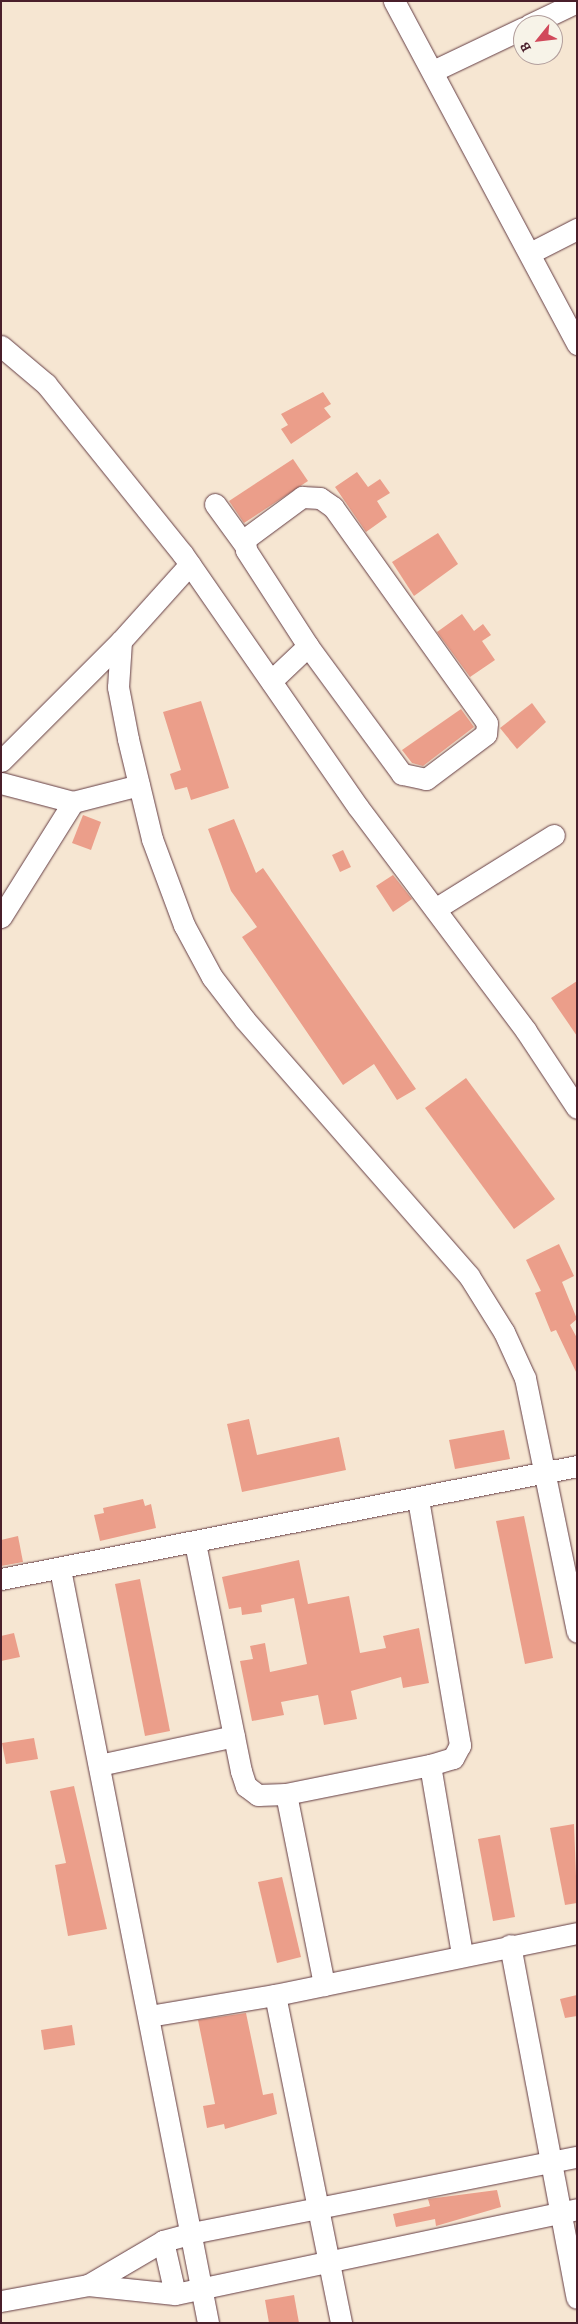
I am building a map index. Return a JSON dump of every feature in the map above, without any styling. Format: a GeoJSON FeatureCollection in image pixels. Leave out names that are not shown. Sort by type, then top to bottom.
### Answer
{"type":"FeatureCollection","features":[{"type":"Feature","properties":{"kind":"street"},"geometry":{"type":"LineString","coordinates":[[394,1],[577,344]]}},
{"type":"Feature","properties":{"kind":"street"},"geometry":{"type":"LineString","coordinates":[[550,15],[577,2]]}},
{"type":"Feature","properties":{"kind":"street"},"geometry":{"type":"LineString","coordinates":[[433,71],[513,33]]}},
{"type":"Feature","properties":{"kind":"street"},"geometry":{"type":"LineString","coordinates":[[530,253],[577,228]]}},
{"type":"Feature","properties":{"kind":"street"},"geometry":{"type":"LineString","coordinates":[[1,346],[46,384],[190,564],[271,681],[435,909],[526,1031],[577,1108]]}},
{"type":"Feature","properties":{"kind":"street"},"geometry":{"type":"LineString","coordinates":[[215,504],[244,544],[308,646],[402,774],[426,779],[486,734],[487,723],[326,501],[302,497],[244,544]]}},
{"type":"Feature","properties":{"kind":"street"},"geometry":{"type":"LineString","coordinates":[[1,760],[121,641],[190,564]]}},
{"type":"Feature","properties":{"kind":"street"},"geometry":{"type":"LineString","coordinates":[[121,641],[118,687],[139,785],[152,839],[184,925],[212,977],[291,1076],[469,1276],[504,1332],[525,1378],[577,1632]]}},
{"type":"Feature","properties":{"kind":"street"},"geometry":{"type":"LineString","coordinates":[[271,681],[308,646]]}},
{"type":"Feature","properties":{"kind":"street"},"geometry":{"type":"LineString","coordinates":[[1,783],[73,802],[139,785]]}},
{"type":"Feature","properties":{"kind":"street"},"geometry":{"type":"LineString","coordinates":[[1,917],[73,802]]}},
{"type":"Feature","properties":{"kind":"street"},"geometry":{"type":"LineString","coordinates":[[435,909],[554,835]]}},
{"type":"Feature","properties":{"kind":"street"},"geometry":{"type":"LineString","coordinates":[[1,1579],[545,1475],[577,1466]]}},
{"type":"Feature","properties":{"kind":"street"},"geometry":{"type":"LineString","coordinates":[[195,1542],[234,1736],[246,1786],[258,1795],[286,1794],[430,1765],[453,1758],[460,1745],[418,1499]]}},
{"type":"Feature","properties":{"kind":"street"},"geometry":{"type":"LineString","coordinates":[[60,1569],[192,2233],[208,2323]]}},
{"type":"Feature","properties":{"kind":"street"},"geometry":{"type":"LineString","coordinates":[[99,1765],[234,1736]]}},
{"type":"Feature","properties":{"kind":"street"},"geometry":{"type":"LineString","coordinates":[[430,1765],[462,1956]]}},
{"type":"Feature","properties":{"kind":"street"},"geometry":{"type":"LineString","coordinates":[[286,1794],[324,1985]]}},
{"type":"Feature","properties":{"kind":"street"},"geometry":{"type":"LineString","coordinates":[[148,2016],[275,1995],[577,1933]]}},
{"type":"Feature","properties":{"kind":"street"},"geometry":{"type":"LineString","coordinates":[[510,1946],[550,2162],[568,2211],[577,2298]]}},
{"type":"Feature","properties":{"kind":"street"},"geometry":{"type":"LineString","coordinates":[[275,1995],[341,2323]]}},
{"type":"Feature","properties":{"kind":"street"},"geometry":{"type":"LineString","coordinates":[[88,2285],[163,2241],[192,2233],[577,2157]]}},
{"type":"Feature","properties":{"kind":"street"},"geometry":{"type":"LineString","coordinates":[[1,2301],[88,2285],[174,2294],[568,2211]]}},
{"type":"Feature","properties":{"kind":"street"},"geometry":{"type":"LineString","coordinates":[[163,2241],[174,2294]]}},
{"type":"Feature","properties":{"kind":"building"},"geometry":{"type":"Polygon","coordinates":[[[323,392],[331,404],[324,408],[331,417],[291,444],[281,429],[288,425],[281,414],[323,392]]]}},
{"type":"Feature","properties":{"kind":"building"},"geometry":{"type":"Polygon","coordinates":[[[293,459],[308,481],[244,523],[229,501],[293,459]]]}},
{"type":"Feature","properties":{"kind":"building"},"geometry":{"type":"Polygon","coordinates":[[[357,472],[368,487],[380,479],[390,493],[377,501],[387,517],[366,532],[335,487],[357,472]]]}},
{"type":"Feature","properties":{"kind":"building"},"geometry":{"type":"Polygon","coordinates":[[[438,533],[458,564],[414,596],[392,562],[438,533]]]}},
{"type":"Feature","properties":{"kind":"building"},"geometry":{"type":"Polygon","coordinates":[[[462,614],[474,631],[483,624],[491,635],[482,641],[495,660],[470,677],[437,632],[462,614]]]}},
{"type":"Feature","properties":{"kind":"building"},"geometry":{"type":"Polygon","coordinates":[[[201,701],[229,788],[191,800],[187,787],[175,790],[170,774],[181,770],[163,712],[201,701]]]}},
{"type":"Feature","properties":{"kind":"building"},"geometry":{"type":"Polygon","coordinates":[[[532,703],[546,722],[517,749],[500,728],[532,703]]]}},
{"type":"Feature","properties":{"kind":"building"},"geometry":{"type":"Polygon","coordinates":[[[461,709],[474,727],[423,766],[412,763],[402,750],[461,709]]]}},
{"type":"Feature","properties":{"kind":"building"},"geometry":{"type":"Polygon","coordinates":[[[83,815],[101,822],[91,850],[72,843],[83,815]]]}},
{"type":"Feature","properties":{"kind":"building"},"geometry":{"type":"Polygon","coordinates":[[[234,819],[256,873],[263,868],[416,1089],[397,1100],[374,1064],[343,1085],[242,937],[257,927],[231,891],[208,829],[234,819]]]}},
{"type":"Feature","properties":{"kind":"building"},"geometry":{"type":"Polygon","coordinates":[[[343,850],[351,867],[340,872],[332,855],[343,850]]]}},
{"type":"Feature","properties":{"kind":"building"},"geometry":{"type":"Polygon","coordinates":[[[393,875],[412,899],[393,912],[376,886],[393,875]]]}},
{"type":"Feature","properties":{"kind":"building"},"geometry":{"type":"Polygon","coordinates":[[[577,981],[577,1036],[551,998],[577,981]]]}},
{"type":"Feature","properties":{"kind":"building"},"geometry":{"type":"Polygon","coordinates":[[[466,1078],[555,1199],[514,1229],[425,1108],[466,1078]]]}},
{"type":"Feature","properties":{"kind":"building"},"geometry":{"type":"Polygon","coordinates":[[[559,1244],[574,1276],[562,1282],[577,1319],[570,1325],[577,1338],[577,1374],[556,1330],[551,1332],[535,1293],[541,1291],[526,1260],[559,1244]]]}},
{"type":"Feature","properties":{"kind":"building"},"geometry":{"type":"Polygon","coordinates":[[[249,1419],[257,1455],[339,1437],[346,1470],[242,1492],[227,1424],[249,1419]]]}},
{"type":"Feature","properties":{"kind":"building"},"geometry":{"type":"Polygon","coordinates":[[[504,1430],[510,1459],[455,1469],[449,1440],[504,1430]]]}},
{"type":"Feature","properties":{"kind":"building"},"geometry":{"type":"Polygon","coordinates":[[[143,1499],[145,1506],[151,1504],[156,1528],[100,1541],[94,1515],[104,1513],[103,1508],[143,1499]]]}},
{"type":"Feature","properties":{"kind":"building"},"geometry":{"type":"Polygon","coordinates":[[[524,1516],[553,1658],[525,1664],[496,1521],[524,1516]]]}},
{"type":"Feature","properties":{"kind":"building"},"geometry":{"type":"Polygon","coordinates":[[[18,1536],[23,1562],[1,1566],[1,1540],[18,1536]]]}},
{"type":"Feature","properties":{"kind":"building"},"geometry":{"type":"Polygon","coordinates":[[[299,1560],[308,1604],[349,1596],[360,1653],[386,1648],[383,1636],[419,1628],[429,1683],[403,1688],[401,1677],[351,1691],[357,1719],[324,1725],[318,1695],[281,1702],[284,1715],[252,1721],[240,1661],[253,1659],[250,1646],[265,1643],[270,1672],[307,1664],[294,1598],[261,1605],[262,1612],[242,1615],[241,1607],[229,1609],[222,1577],[299,1560]]]}},
{"type":"Feature","properties":{"kind":"building"},"geometry":{"type":"Polygon","coordinates":[[[140,1579],[170,1731],[145,1736],[115,1584],[140,1579]]]}},
{"type":"Feature","properties":{"kind":"building"},"geometry":{"type":"Polygon","coordinates":[[[14,1633],[20,1657],[1,1661],[1,1636],[14,1633]]]}},
{"type":"Feature","properties":{"kind":"building"},"geometry":{"type":"Polygon","coordinates":[[[34,1738],[38,1759],[6,1764],[2,1743],[34,1738]]]}},
{"type":"Feature","properties":{"kind":"building"},"geometry":{"type":"Polygon","coordinates":[[[74,1786],[107,1929],[68,1936],[55,1865],[66,1863],[50,1791],[74,1786]]]}},
{"type":"Feature","properties":{"kind":"building"},"geometry":{"type":"Polygon","coordinates":[[[574,1824],[577,1903],[565,1905],[550,1828],[574,1824]]]}},
{"type":"Feature","properties":{"kind":"building"},"geometry":{"type":"Polygon","coordinates":[[[500,1835],[515,1917],[493,1921],[478,1839],[500,1835]]]}},
{"type":"Feature","properties":{"kind":"building"},"geometry":{"type":"Polygon","coordinates":[[[282,1877],[301,1957],[277,1963],[258,1882],[282,1877]]]}},
{"type":"Feature","properties":{"kind":"building"},"geometry":{"type":"Polygon","coordinates":[[[577,1995],[577,2016],[565,2018],[560,1999],[577,1995]]]}},
{"type":"Feature","properties":{"kind":"building"},"geometry":{"type":"Polygon","coordinates":[[[246,2013],[263,2095],[273,2093],[277,2114],[225,2129],[224,2124],[207,2128],[203,2106],[215,2104],[198,2020],[246,2013]]]}},
{"type":"Feature","properties":{"kind":"building"},"geometry":{"type":"Polygon","coordinates":[[[72,2025],[75,2045],[44,2050],[41,2030],[72,2025]]]}},
{"type":"Feature","properties":{"kind":"building"},"geometry":{"type":"Polygon","coordinates":[[[497,2190],[501,2207],[436,2226],[435,2219],[396,2227],[393,2214],[430,2206],[428,2199],[497,2190]]]}},
{"type":"Feature","properties":{"kind":"building"},"geometry":{"type":"Polygon","coordinates":[[[294,2295],[299,2323],[269,2323],[265,2300],[294,2295]]]}}]}
